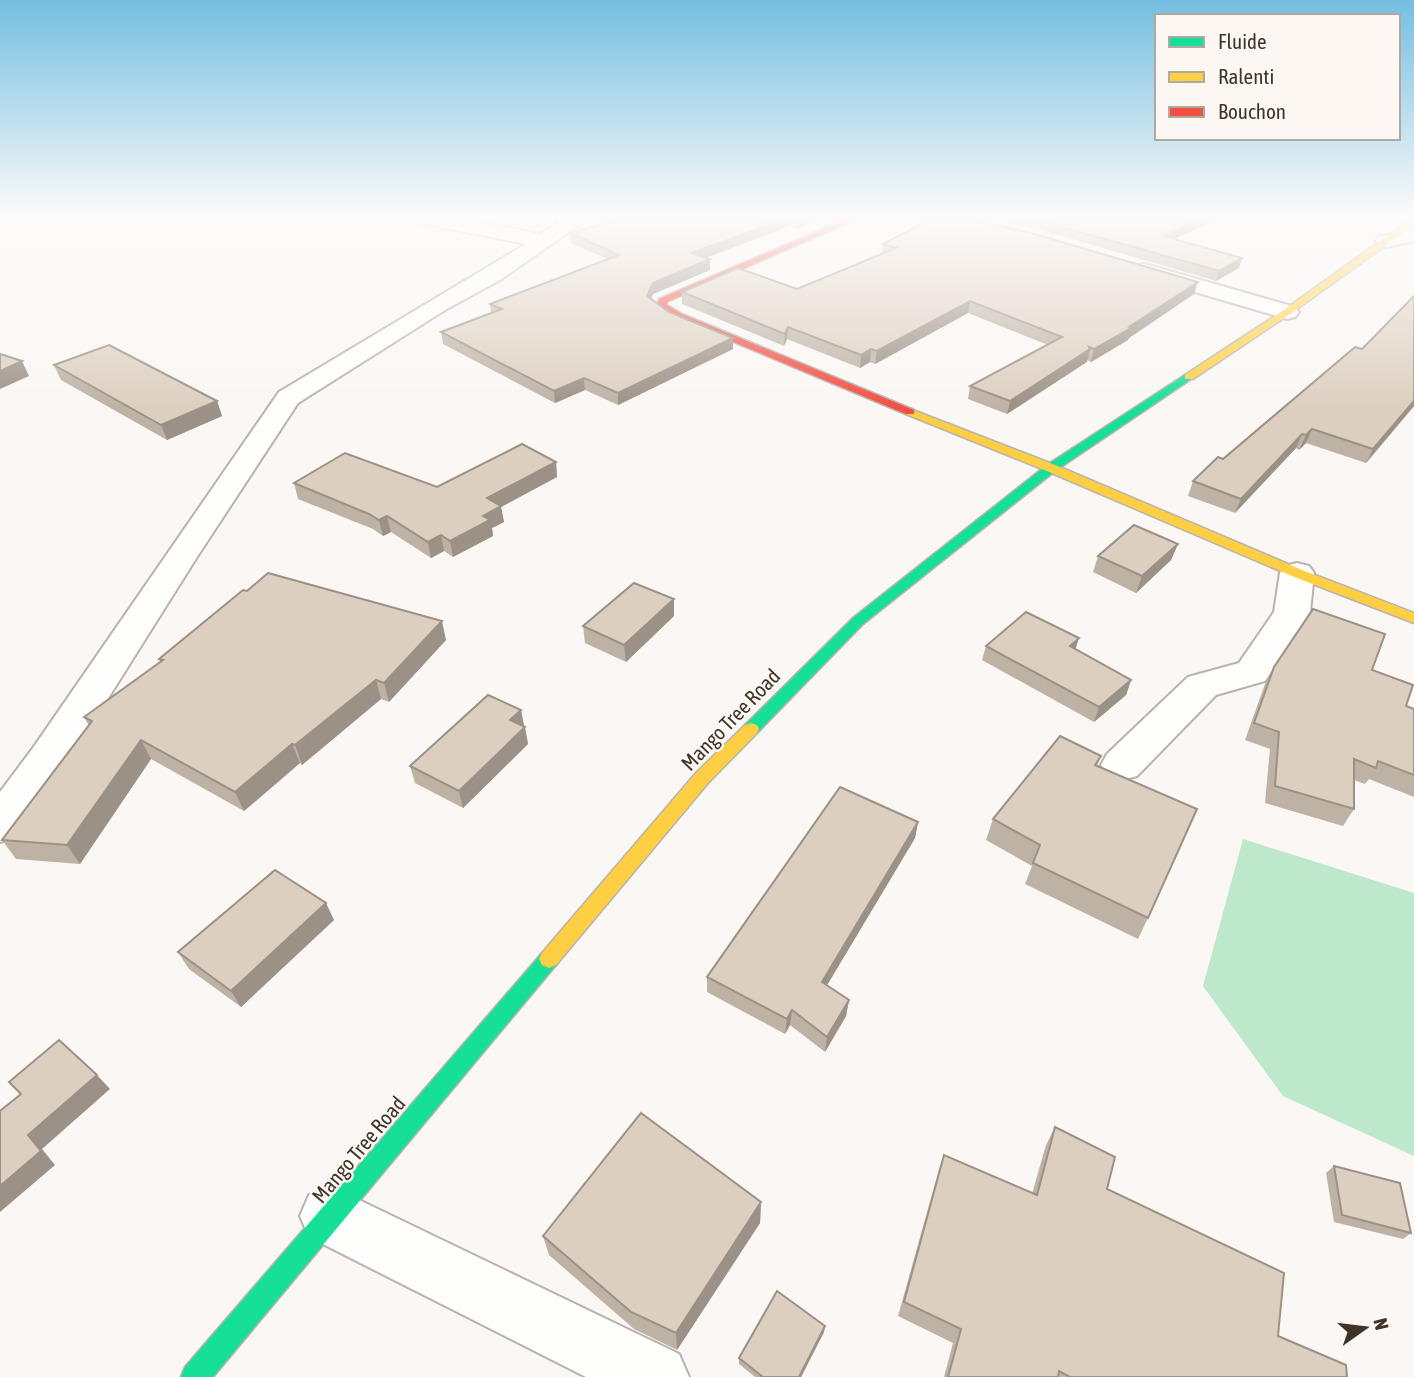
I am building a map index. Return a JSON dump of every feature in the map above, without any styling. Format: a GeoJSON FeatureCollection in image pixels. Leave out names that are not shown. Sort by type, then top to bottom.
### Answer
{"type":"FeatureCollection","features":[{"type":"Feature","properties":{"kind":"main road"},"geometry":{"type":"LineString","coordinates":[[709,280],[662,301],[662,306],[679,316],[1051,468],[1297,573],[1414,618]]}},
{"type":"Feature","properties":{"kind":"main road","name":"Mango Tree Road"},"geometry":{"type":"LineString","coordinates":[[195,1377],[702,778],[858,621],[1051,468],[1331,280]]}},
{"type":"Feature","properties":{"kind":"street"},"geometry":{"type":"LineString","coordinates":[[0,825],[48,759],[288,398],[437,305],[482,280]]}},
{"type":"Feature","properties":{"kind":"street"},"geometry":{"type":"LineString","coordinates":[[1178,280],[1287,312]]}},
{"type":"Feature","properties":{"kind":"street"},"geometry":{"type":"LineString","coordinates":[[1122,765],[1202,686],[1252,672],[1292,612],[1297,573]]}},
{"type":"Feature","properties":{"kind":"street"},"geometry":{"type":"LineString","coordinates":[[330,1216],[656,1377]]}},
{"type":"Feature","properties":{"kind":"green space"},"geometry":{"type":"Polygon","coordinates":[[[1243,839],[1414,893],[1414,1156],[1283,1096],[1203,986],[1243,839]]]}},
{"type":"Feature","properties":{"kind":"building"},"geometry":{"type":"Polygon","coordinates":[[[552,280],[660,280],[653,283],[647,296],[669,312],[733,338],[618,393],[584,378],[554,391],[441,332],[502,309],[490,304],[552,280]]]}},
{"type":"Feature","properties":{"kind":"building"},"geometry":{"type":"Polygon","coordinates":[[[709,280],[772,280],[797,289],[818,280],[1198,282],[1129,327],[1131,328],[1094,349],[1089,347],[1090,349],[1010,401],[970,386],[1062,337],[970,301],[877,351],[871,349],[861,355],[788,327],[785,334],[682,292],[709,280]]]}},
{"type":"Feature","properties":{"kind":"building"},"geometry":{"type":"Polygon","coordinates":[[[1414,296],[1414,401],[1373,449],[1312,429],[1306,435],[1302,434],[1241,499],[1193,481],[1218,457],[1223,459],[1355,347],[1362,349],[1414,296]]]}},
{"type":"Feature","properties":{"kind":"building"},"geometry":{"type":"Polygon","coordinates":[[[109,345],[217,401],[161,425],[54,365],[109,345]]]}},
{"type":"Feature","properties":{"kind":"building"},"geometry":{"type":"Polygon","coordinates":[[[0,354],[22,361],[0,371],[0,354]]]}},
{"type":"Feature","properties":{"kind":"building"},"geometry":{"type":"Polygon","coordinates":[[[522,444],[556,462],[487,498],[501,506],[483,516],[490,520],[450,541],[441,535],[428,542],[387,516],[379,520],[294,483],[345,453],[437,487],[522,444]]]}},
{"type":"Feature","properties":{"kind":"building"},"geometry":{"type":"Polygon","coordinates":[[[1134,525],[1178,544],[1142,576],[1098,556],[1134,525]]]}},
{"type":"Feature","properties":{"kind":"building"},"geometry":{"type":"Polygon","coordinates":[[[268,573],[442,621],[384,683],[376,680],[295,745],[292,744],[235,792],[141,740],[67,845],[2,840],[92,721],[84,717],[163,660],[159,659],[243,590],[247,591],[268,573]]]}},
{"type":"Feature","properties":{"kind":"building"},"geometry":{"type":"Polygon","coordinates":[[[634,583],[674,599],[624,645],[583,626],[634,583]]]}},
{"type":"Feature","properties":{"kind":"building"},"geometry":{"type":"Polygon","coordinates":[[[1313,609],[1385,634],[1372,670],[1413,685],[1406,706],[1414,709],[1414,775],[1378,761],[1376,768],[1354,759],[1354,809],[1275,786],[1279,732],[1254,723],[1274,667],[1313,609]]]}},
{"type":"Feature","properties":{"kind":"building"},"geometry":{"type":"Polygon","coordinates":[[[1026,612],[1079,638],[1070,646],[1131,680],[1099,707],[986,646],[1026,612]]]}},
{"type":"Feature","properties":{"kind":"building"},"geometry":{"type":"Polygon","coordinates":[[[488,695],[521,710],[510,720],[525,727],[459,791],[410,766],[488,695]]]}},
{"type":"Feature","properties":{"kind":"building"},"geometry":{"type":"Polygon","coordinates":[[[1060,736],[1101,756],[1095,765],[1197,809],[1148,918],[1033,863],[1040,845],[993,819],[1060,736]]]}},
{"type":"Feature","properties":{"kind":"building"},"geometry":{"type":"Polygon","coordinates":[[[840,787],[918,822],[822,982],[849,1000],[827,1037],[792,1010],[787,1019],[707,977],[840,787]]]}},
{"type":"Feature","properties":{"kind":"building"},"geometry":{"type":"Polygon","coordinates":[[[275,870],[326,903],[231,991],[178,952],[275,870]]]}},
{"type":"Feature","properties":{"kind":"building"},"geometry":{"type":"Polygon","coordinates":[[[59,1040],[97,1075],[28,1135],[41,1151],[0,1186],[0,1111],[21,1094],[9,1082],[59,1040]]]}},
{"type":"Feature","properties":{"kind":"building"},"geometry":{"type":"Polygon","coordinates":[[[641,1113],[761,1202],[676,1333],[631,1312],[543,1236],[641,1113]]]}},
{"type":"Feature","properties":{"kind":"building"},"geometry":{"type":"Polygon","coordinates":[[[1055,1127],[1115,1157],[1107,1189],[1284,1273],[1278,1336],[1346,1365],[1347,1377],[1070,1377],[1059,1371],[1058,1377],[948,1377],[961,1329],[904,1302],[944,1155],[1037,1195],[1055,1127]]]}},
{"type":"Feature","properties":{"kind":"building"},"geometry":{"type":"Polygon","coordinates":[[[1334,1166],[1400,1183],[1411,1233],[1342,1215],[1334,1166]]]}},
{"type":"Feature","properties":{"kind":"building"},"geometry":{"type":"Polygon","coordinates":[[[777,1291],[825,1326],[799,1377],[763,1377],[739,1358],[777,1291]]]}},
{"type":"Feature","properties":{"kind":"traffic: fast"},"geometry":{"type":"LineString","coordinates":[[751,729],[858,621],[1051,468],[1189,377]]}},
{"type":"Feature","properties":{"kind":"traffic: fast"},"geometry":{"type":"LineString","coordinates":[[195,1377],[549,959]]}},
{"type":"Feature","properties":{"kind":"traffic: slow"},"geometry":{"type":"LineString","coordinates":[[1189,377],[1331,280]]}},
{"type":"Feature","properties":{"kind":"traffic: slow"},"geometry":{"type":"LineString","coordinates":[[910,412],[1051,468],[1297,573],[1414,618]]}},
{"type":"Feature","properties":{"kind":"traffic: slow"},"geometry":{"type":"LineString","coordinates":[[549,959],[702,778],[751,729]]}},
{"type":"Feature","properties":{"kind":"traffic: jam"},"geometry":{"type":"LineString","coordinates":[[710,280],[662,301],[662,306],[679,316],[910,412]]}}]}
